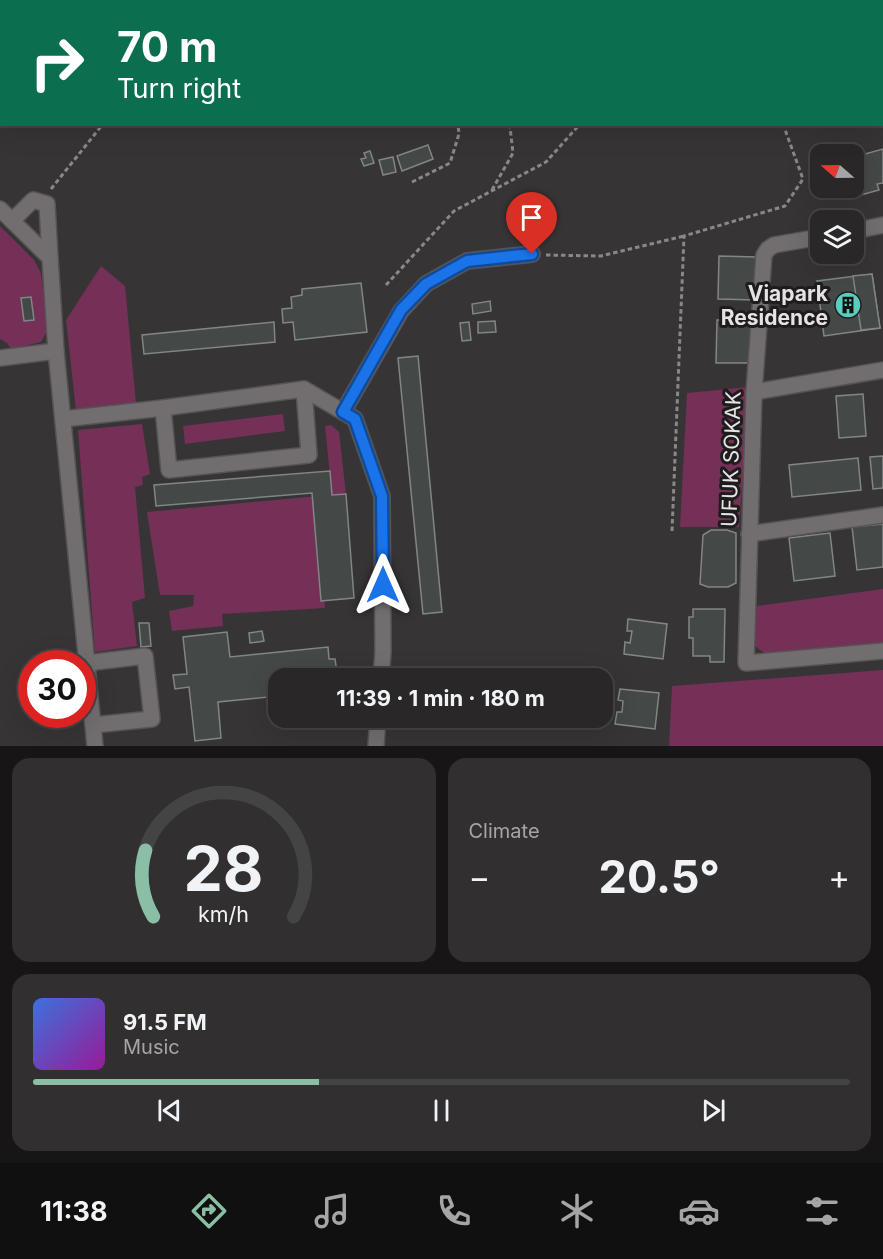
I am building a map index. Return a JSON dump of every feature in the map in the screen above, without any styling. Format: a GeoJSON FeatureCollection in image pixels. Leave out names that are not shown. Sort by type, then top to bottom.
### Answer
{"type":"FeatureCollection","features":[{"type":"Feature","properties":{"kind":"street"},"geometry":{"type":"LineString","coordinates":[[12,220],[33,200],[47,204],[56,351],[86,650]]}},
{"type":"Feature","properties":{"kind":"street"},"geometry":{"type":"LineString","coordinates":[[0,209],[50,258]]}},
{"type":"Feature","properties":{"kind":"street"},"geometry":{"type":"LineString","coordinates":[[864,229],[883,225]]}},
{"type":"Feature","properties":{"kind":"street","name":"UFUK SOKAK"},"geometry":{"type":"LineString","coordinates":[[810,239],[774,245],[764,255],[754,392],[746,663],[883,651]]}},
{"type":"Feature","properties":{"kind":"street"},"geometry":{"type":"LineString","coordinates":[[343,412],[401,310],[426,284],[467,261],[532,254]]}},
{"type":"Feature","properties":{"kind":"street"},"geometry":{"type":"LineString","coordinates":[[0,358],[56,351]]}},
{"type":"Feature","properties":{"kind":"street"},"geometry":{"type":"LineString","coordinates":[[754,392],[883,370]]}},
{"type":"Feature","properties":{"kind":"street"},"geometry":{"type":"LineString","coordinates":[[163,408],[169,470],[309,454],[304,389]]}},
{"type":"Feature","properties":{"kind":"street"},"geometry":{"type":"LineString","coordinates":[[63,419],[304,389],[355,419],[382,496],[382,668]]}},
{"type":"Feature","properties":{"kind":"street"},"geometry":{"type":"LineString","coordinates":[[749,534],[883,515]]}},
{"type":"Feature","properties":{"kind":"street"},"geometry":{"type":"LineString","coordinates":[[96,662],[145,656],[152,719],[96,725]]}},
{"type":"Feature","properties":{"kind":"street"},"geometry":{"type":"LineString","coordinates":[[93,728],[95,746]]}},
{"type":"Feature","properties":{"kind":"street"},"geometry":{"type":"LineString","coordinates":[[376,746],[377,728]]}},
{"type":"Feature","properties":{"kind":"path"},"geometry":{"type":"LineString","coordinates":[[41,202],[101,126]]}},
{"type":"Feature","properties":{"kind":"path"},"geometry":{"type":"LineString","coordinates":[[412,182],[450,163],[459,134],[458,126]]}},
{"type":"Feature","properties":{"kind":"path"},"geometry":{"type":"LineString","coordinates":[[492,191],[513,153],[510,126]]}},
{"type":"Feature","properties":{"kind":"path"},"geometry":{"type":"LineString","coordinates":[[386,285],[454,212],[546,162],[578,126]]}},
{"type":"Feature","properties":{"kind":"path"},"geometry":{"type":"LineString","coordinates":[[532,254],[601,256],[684,236],[785,206],[802,179],[784,126]]}},
{"type":"Feature","properties":{"kind":"path"},"geometry":{"type":"LineString","coordinates":[[672,531],[684,236]]}},
{"type":"Feature","properties":{"kind":"shaded area"},"geometry":{"type":"Polygon","coordinates":[[[0,226],[34,260],[41,273],[48,329],[41,342],[11,349],[0,339],[0,226]]]}},
{"type":"Feature","properties":{"kind":"shaded area"},"geometry":{"type":"Polygon","coordinates":[[[101,266],[125,286],[136,403],[76,411],[66,320],[101,266]]]}},
{"type":"Feature","properties":{"kind":"shaded area"},"geometry":{"type":"Polygon","coordinates":[[[749,387],[739,527],[680,527],[687,393],[749,387]]]}},
{"type":"Feature","properties":{"kind":"shaded area"},"geometry":{"type":"Polygon","coordinates":[[[283,414],[285,431],[185,444],[183,426],[283,414]]]}},
{"type":"Feature","properties":{"kind":"shaded area"},"geometry":{"type":"Polygon","coordinates":[[[142,424],[150,474],[142,477],[143,485],[135,487],[145,598],[132,602],[137,646],[96,652],[95,650],[78,430],[142,424]]]}},
{"type":"Feature","properties":{"kind":"shaded area"},"geometry":{"type":"Polygon","coordinates":[[[331,425],[339,432],[346,494],[332,495],[325,426],[331,425]]]}},
{"type":"Feature","properties":{"kind":"shaded area"},"geometry":{"type":"Polygon","coordinates":[[[318,496],[325,608],[222,614],[223,626],[172,631],[169,611],[193,606],[194,595],[160,595],[147,512],[318,496]]]}},
{"type":"Feature","properties":{"kind":"shaded area"},"geometry":{"type":"Polygon","coordinates":[[[883,589],[883,644],[767,655],[755,646],[756,606],[883,589]]]}},
{"type":"Feature","properties":{"kind":"shaded area"},"geometry":{"type":"Polygon","coordinates":[[[883,670],[883,746],[669,746],[672,686],[883,670]]]}},
{"type":"Feature","properties":{"kind":"building"},"geometry":{"type":"Polygon","coordinates":[[[428,145],[433,159],[402,171],[397,156],[428,145]]]}},
{"type":"Feature","properties":{"kind":"building"},"geometry":{"type":"Polygon","coordinates":[[[883,149],[883,183],[877,184],[879,190],[864,194],[864,154],[883,149]]]}},
{"type":"Feature","properties":{"kind":"building"},"geometry":{"type":"Polygon","coordinates":[[[370,151],[374,163],[364,166],[361,159],[366,158],[364,153],[370,151]]]}},
{"type":"Feature","properties":{"kind":"building"},"geometry":{"type":"Polygon","coordinates":[[[393,157],[396,172],[383,175],[379,160],[393,157]]]}},
{"type":"Feature","properties":{"kind":"building"},"geometry":{"type":"Polygon","coordinates":[[[719,256],[757,257],[756,300],[718,299],[719,256]]]}},
{"type":"Feature","properties":{"kind":"building","name":"Viapark Residence"},"geometry":{"type":"Polygon","coordinates":[[[872,274],[880,328],[824,336],[817,281],[872,274]]]}},
{"type":"Feature","properties":{"kind":"building"},"geometry":{"type":"Polygon","coordinates":[[[872,274],[880,328],[861,330],[853,276],[872,274]]]}},
{"type":"Feature","properties":{"kind":"building"},"geometry":{"type":"Polygon","coordinates":[[[361,283],[367,332],[295,340],[293,322],[283,323],[282,309],[292,308],[291,297],[302,295],[302,289],[361,283]]]}},
{"type":"Feature","properties":{"kind":"building"},"geometry":{"type":"Polygon","coordinates":[[[31,297],[34,320],[24,321],[21,298],[31,297]]]}},
{"type":"Feature","properties":{"kind":"building"},"geometry":{"type":"Polygon","coordinates":[[[490,301],[491,311],[473,314],[472,304],[490,301]]]}},
{"type":"Feature","properties":{"kind":"building"},"geometry":{"type":"Polygon","coordinates":[[[717,320],[755,320],[754,363],[716,363],[717,320]]]}},
{"type":"Feature","properties":{"kind":"building"},"geometry":{"type":"Polygon","coordinates":[[[495,321],[496,332],[478,333],[478,322],[495,321]]]}},
{"type":"Feature","properties":{"kind":"building"},"geometry":{"type":"Polygon","coordinates":[[[274,322],[275,342],[144,354],[142,335],[274,322]]]}},
{"type":"Feature","properties":{"kind":"building"},"geometry":{"type":"Polygon","coordinates":[[[469,322],[471,340],[462,341],[460,323],[469,322]]]}},
{"type":"Feature","properties":{"kind":"building"},"geometry":{"type":"Polygon","coordinates":[[[418,356],[442,612],[423,614],[398,358],[418,356]]]}},
{"type":"Feature","properties":{"kind":"building"},"geometry":{"type":"Polygon","coordinates":[[[863,394],[866,436],[839,438],[836,396],[863,394]]]}},
{"type":"Feature","properties":{"kind":"building"},"geometry":{"type":"Polygon","coordinates":[[[883,456],[883,488],[873,489],[870,457],[883,456]]]}},
{"type":"Feature","properties":{"kind":"building"},"geometry":{"type":"Polygon","coordinates":[[[858,458],[861,490],[792,497],[789,465],[858,458]]]}},
{"type":"Feature","properties":{"kind":"building"},"geometry":{"type":"Polygon","coordinates":[[[330,471],[332,495],[346,494],[354,598],[321,601],[312,493],[156,506],[154,485],[330,471]]]}},
{"type":"Feature","properties":{"kind":"building"},"geometry":{"type":"Polygon","coordinates":[[[883,524],[883,567],[857,570],[852,527],[883,524]]]}},
{"type":"Feature","properties":{"kind":"building"},"geometry":{"type":"Polygon","coordinates":[[[711,530],[727,530],[736,533],[736,583],[728,587],[708,587],[700,584],[703,535],[711,530]]]}},
{"type":"Feature","properties":{"kind":"building"},"geometry":{"type":"Polygon","coordinates":[[[830,533],[835,576],[794,581],[789,538],[830,533]]]}},
{"type":"Feature","properties":{"kind":"building"},"geometry":{"type":"Polygon","coordinates":[[[693,609],[725,609],[724,662],[710,662],[710,656],[693,656],[693,638],[689,638],[689,617],[693,617],[693,609]]]}},
{"type":"Feature","properties":{"kind":"building"},"geometry":{"type":"Polygon","coordinates":[[[628,619],[667,624],[663,659],[624,654],[625,642],[630,643],[632,631],[627,631],[628,619]]]}},
{"type":"Feature","properties":{"kind":"building"},"geometry":{"type":"Polygon","coordinates":[[[139,623],[149,623],[151,646],[141,647],[139,623]]]}},
{"type":"Feature","properties":{"kind":"building"},"geometry":{"type":"Polygon","coordinates":[[[262,631],[264,641],[250,643],[249,633],[262,631]]]}},
{"type":"Feature","properties":{"kind":"building"},"geometry":{"type":"Polygon","coordinates":[[[227,632],[230,657],[328,647],[329,659],[335,659],[336,668],[268,668],[268,697],[218,702],[221,738],[195,741],[189,687],[175,689],[173,675],[187,674],[183,637],[227,632]]]}},
{"type":"Feature","properties":{"kind":"building"},"geometry":{"type":"Polygon","coordinates":[[[620,689],[659,693],[655,729],[615,724],[617,712],[622,712],[623,701],[618,700],[620,689]]]}},
{"type":"Feature","properties":{"kind":"place","name":"Viapark Residence"},"geometry":{"type":"Point","coordinates":[848,305]}},
{"type":"Feature","properties":{"kind":"route"},"geometry":{"type":"LineString","coordinates":[[383,585],[382,496],[355,419],[343,412],[401,310],[426,284],[467,261],[532,254]]}}]}
